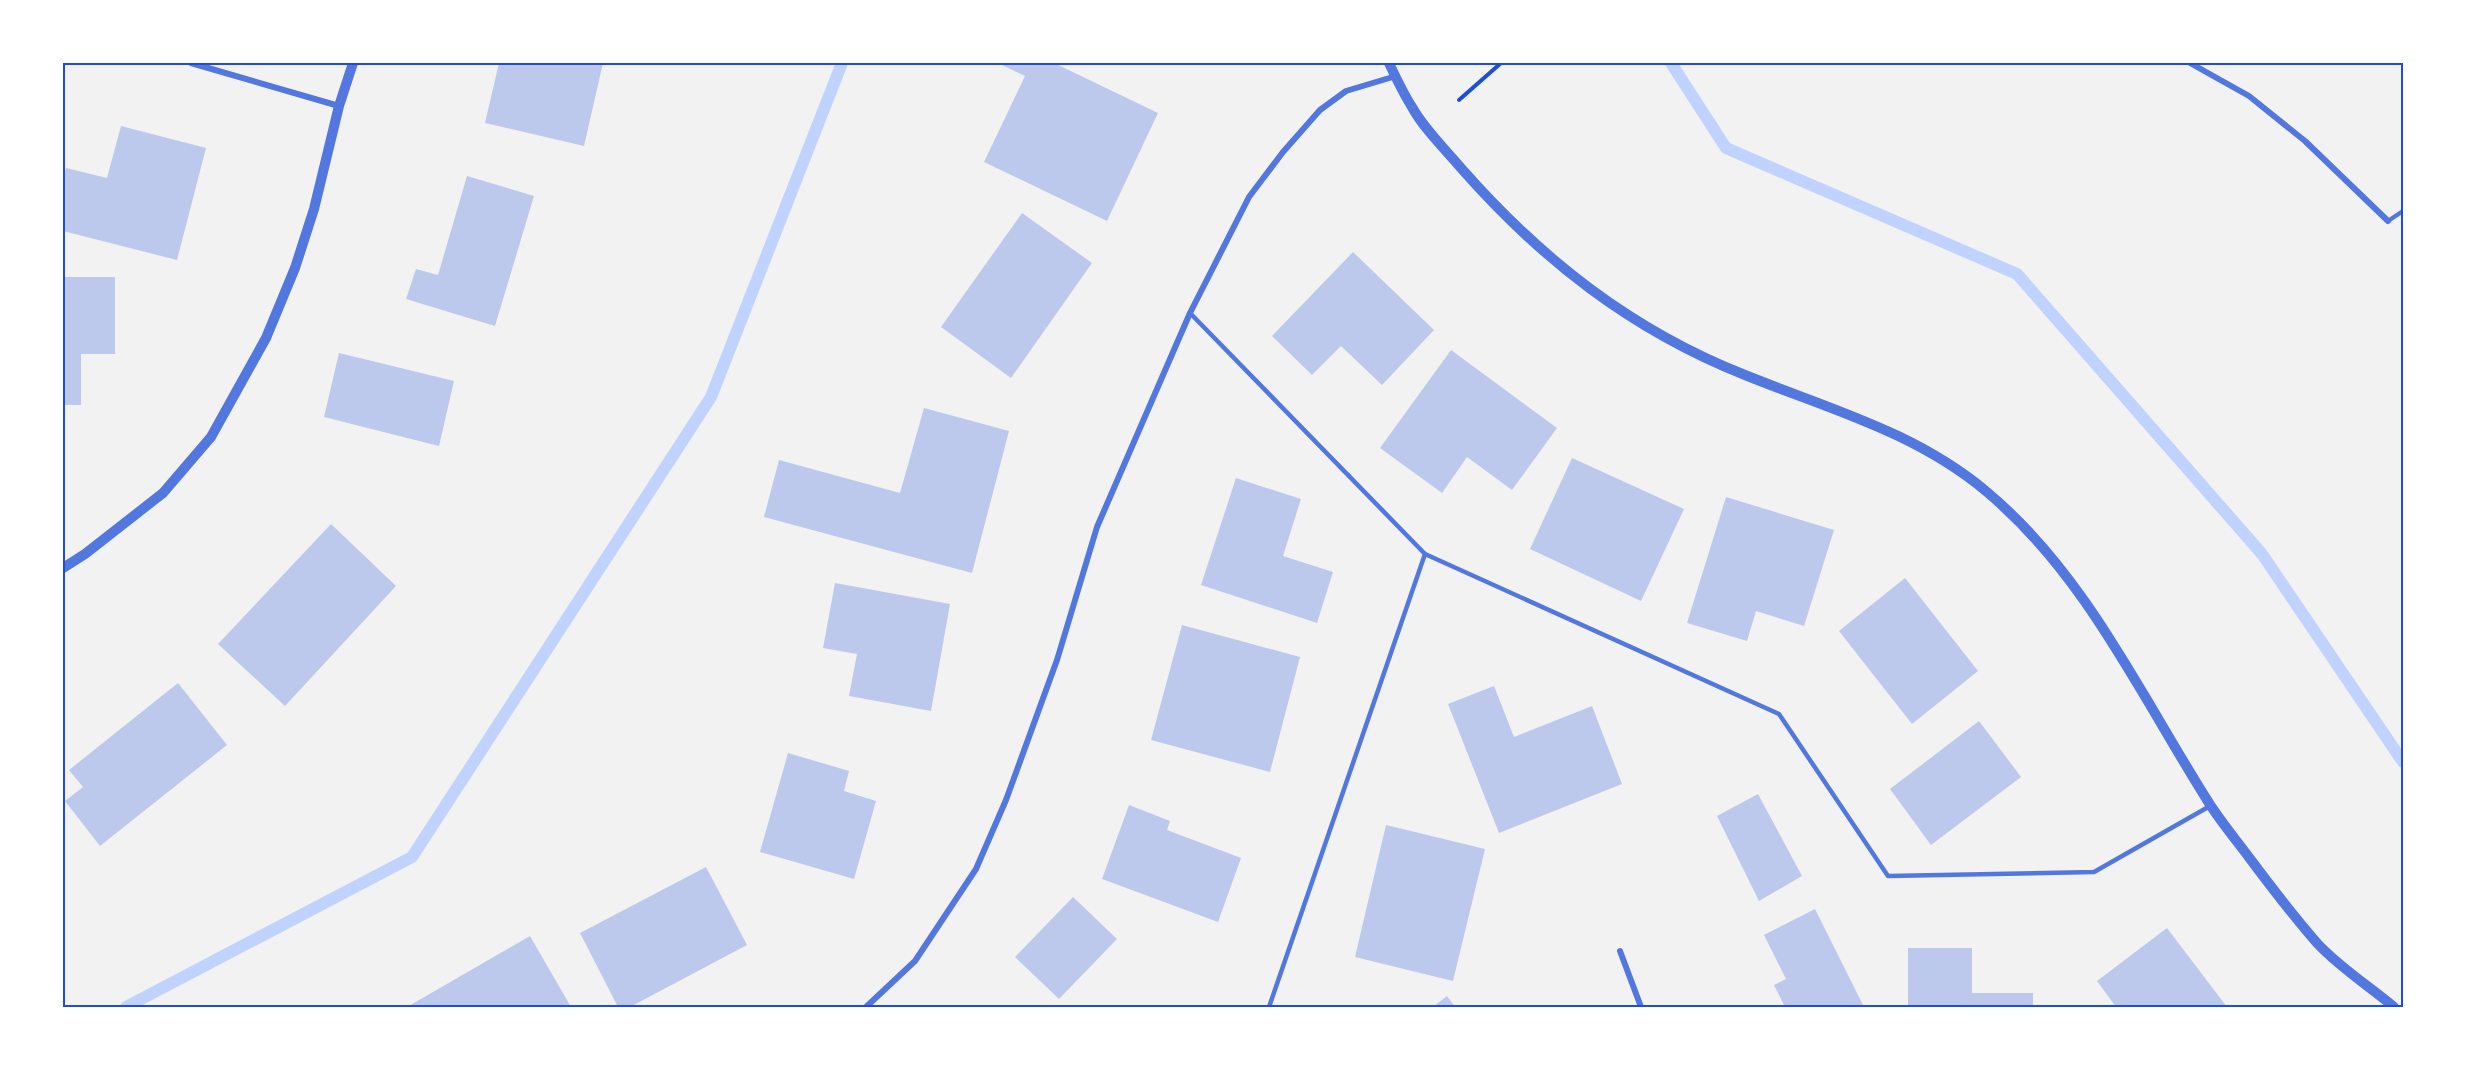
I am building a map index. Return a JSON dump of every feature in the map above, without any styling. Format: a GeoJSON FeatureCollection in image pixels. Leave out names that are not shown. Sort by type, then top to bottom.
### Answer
{"type":"FeatureCollection","features":[{"type":"Feature","properties":{"kind":"street"},"geometry":{"type":"LineString","coordinates":[[191,63],[339,106]]}},
{"type":"Feature","properties":{"kind":"street"},"geometry":{"type":"LineString","coordinates":[[63,568],[85,554],[163,493],[211,437],[266,338],[295,268],[314,209],[339,106],[353,63]]}},
{"type":"Feature","properties":{"kind":"street"},"geometry":{"type":"LineString","coordinates":[[1389,63],[1413,110],[1495,207],[1548,258],[1605,301],[1673,342],[1742,374],[1875,424],[1931,452],[1986,491],[2030,533],[2076,589],[2143,690],[2210,806],[2319,945],[2394,1007]]}},
{"type":"Feature","properties":{"kind":"street"},"geometry":{"type":"LineString","coordinates":[[2190,63],[2249,96],[2297,135],[2388,221]]}},
{"type":"Feature","properties":{"kind":"street"},"geometry":{"type":"LineString","coordinates":[[866,1007],[915,961],[976,869],[1006,800],[1057,660],[1097,527],[1190,314],[1249,197],[1283,152],[1320,110],[1346,91],[1396,76]]}},
{"type":"Feature","properties":{"kind":"street"},"geometry":{"type":"LineString","coordinates":[[1620,951],[1641,1007]]}},
{"type":"Feature","properties":{"kind":"lane"},"geometry":{"type":"LineString","coordinates":[[2388,221],[2403,211]]}},
{"type":"Feature","properties":{"kind":"lane"},"geometry":{"type":"LineString","coordinates":[[1190,314],[1425,554],[1779,714],[1888,876],[2094,872],[2210,806]]}},
{"type":"Feature","properties":{"kind":"lane"},"geometry":{"type":"LineString","coordinates":[[1269,1007],[1425,554]]}},
{"type":"Feature","properties":{"kind":"path"},"geometry":{"type":"LineString","coordinates":[[1459,100],[1501,63]]}},
{"type":"Feature","properties":{"kind":"building"},"geometry":{"type":"Polygon","coordinates":[[[499,63],[603,63],[584,146],[485,123],[499,63]]]}},
{"type":"Feature","properties":{"kind":"building"},"geometry":{"type":"Polygon","coordinates":[[[998,63],[1054,63],[1158,113],[1107,221],[984,162],[1025,76],[998,63]]]}},
{"type":"Feature","properties":{"kind":"building"},"geometry":{"type":"Polygon","coordinates":[[[121,126],[206,148],[177,260],[63,231],[63,178],[66,168],[107,178],[121,126]]]}},
{"type":"Feature","properties":{"kind":"building"},"geometry":{"type":"Polygon","coordinates":[[[467,176],[534,196],[495,326],[406,299],[416,269],[438,275],[467,176]]]}},
{"type":"Feature","properties":{"kind":"building"},"geometry":{"type":"Polygon","coordinates":[[[1022,213],[1092,263],[1011,378],[941,327],[1022,213]]]}},
{"type":"Feature","properties":{"kind":"building"},"geometry":{"type":"Polygon","coordinates":[[[1353,252],[1434,330],[1382,385],[1341,346],[1312,375],[1272,336],[1353,252]]]}},
{"type":"Feature","properties":{"kind":"building"},"geometry":{"type":"Polygon","coordinates":[[[63,277],[115,277],[115,354],[81,354],[81,405],[63,405],[63,277]]]}},
{"type":"Feature","properties":{"kind":"building"},"geometry":{"type":"Polygon","coordinates":[[[1451,350],[1557,428],[1512,490],[1467,457],[1442,493],[1380,448],[1451,350]]]}},
{"type":"Feature","properties":{"kind":"building"},"geometry":{"type":"Polygon","coordinates":[[[339,353],[454,381],[439,446],[324,417],[339,353]]]}},
{"type":"Feature","properties":{"kind":"building"},"geometry":{"type":"Polygon","coordinates":[[[924,408],[1009,431],[972,573],[764,517],[779,460],[900,493],[924,408]]]}},
{"type":"Feature","properties":{"kind":"building"},"geometry":{"type":"Polygon","coordinates":[[[1572,458],[1684,509],[1641,601],[1530,549],[1572,458]]]}},
{"type":"Feature","properties":{"kind":"building"},"geometry":{"type":"Polygon","coordinates":[[[1236,478],[1301,499],[1283,556],[1333,572],[1317,623],[1201,585],[1236,478]]]}},
{"type":"Feature","properties":{"kind":"building"},"geometry":{"type":"Polygon","coordinates":[[[1726,497],[1834,530],[1804,626],[1756,611],[1747,641],[1687,623],[1726,497]]]}},
{"type":"Feature","properties":{"kind":"building"},"geometry":{"type":"Polygon","coordinates":[[[331,524],[396,586],[285,706],[218,644],[331,524]]]}},
{"type":"Feature","properties":{"kind":"building"},"geometry":{"type":"Polygon","coordinates":[[[1905,578],[1978,671],[1912,724],[1839,631],[1905,578]]]}},
{"type":"Feature","properties":{"kind":"building"},"geometry":{"type":"Polygon","coordinates":[[[835,583],[950,604],[931,711],[849,696],[857,654],[823,648],[835,583]]]}},
{"type":"Feature","properties":{"kind":"building"},"geometry":{"type":"Polygon","coordinates":[[[1182,625],[1300,657],[1270,772],[1151,740],[1182,625]]]}},
{"type":"Feature","properties":{"kind":"building"},"geometry":{"type":"Polygon","coordinates":[[[178,683],[227,745],[100,846],[65,801],[83,787],[69,770],[178,683]]]}},
{"type":"Feature","properties":{"kind":"building"},"geometry":{"type":"Polygon","coordinates":[[[1494,686],[1514,737],[1592,706],[1622,784],[1499,833],[1448,704],[1494,686]]]}},
{"type":"Feature","properties":{"kind":"building"},"geometry":{"type":"Polygon","coordinates":[[[1979,721],[2021,777],[1931,845],[1890,789],[1979,721]]]}},
{"type":"Feature","properties":{"kind":"building"},"geometry":{"type":"Polygon","coordinates":[[[788,753],[849,771],[844,791],[876,801],[854,879],[760,852],[788,753]]]}},
{"type":"Feature","properties":{"kind":"building"},"geometry":{"type":"Polygon","coordinates":[[[1758,794],[1802,876],[1759,901],[1717,816],[1758,794]]]}},
{"type":"Feature","properties":{"kind":"building"},"geometry":{"type":"Polygon","coordinates":[[[1129,805],[1170,821],[1167,830],[1241,858],[1218,922],[1102,879],[1129,805]]]}},
{"type":"Feature","properties":{"kind":"building"},"geometry":{"type":"Polygon","coordinates":[[[1386,825],[1485,849],[1453,981],[1355,957],[1386,825]]]}},
{"type":"Feature","properties":{"kind":"building"},"geometry":{"type":"Polygon","coordinates":[[[706,867],[747,945],[630,1007],[618,1007],[580,933],[706,867]]]}},
{"type":"Feature","properties":{"kind":"building"},"geometry":{"type":"Polygon","coordinates":[[[1073,897],[1117,939],[1059,999],[1015,957],[1073,897]]]}},
{"type":"Feature","properties":{"kind":"building"},"geometry":{"type":"Polygon","coordinates":[[[1815,909],[1864,1007],[1785,1007],[1774,985],[1786,979],[1764,935],[1815,909]]]}},
{"type":"Feature","properties":{"kind":"building"},"geometry":{"type":"Polygon","coordinates":[[[2167,928],[2227,1007],[2116,1007],[2097,981],[2167,928]]]}},
{"type":"Feature","properties":{"kind":"building"},"geometry":{"type":"Polygon","coordinates":[[[530,936],[571,1007],[407,1007],[530,936]]]}},
{"type":"Feature","properties":{"kind":"building"},"geometry":{"type":"Polygon","coordinates":[[[1908,948],[1972,948],[1972,993],[2033,993],[2033,1007],[1908,1007],[1908,948]]]}},
{"type":"Feature","properties":{"kind":"building"},"geometry":{"type":"Polygon","coordinates":[[[1447,996],[1455,1007],[1433,1007],[1447,996]]]}},
{"type":"Feature","properties":{"kind":"waterway"},"geometry":{"type":"LineString","coordinates":[[126,1007],[412,857],[711,397],[842,63]]}},
{"type":"Feature","properties":{"kind":"waterway"},"geometry":{"type":"LineString","coordinates":[[1671,63],[1726,148],[2017,274],[2262,554],[2403,762]]}}]}
